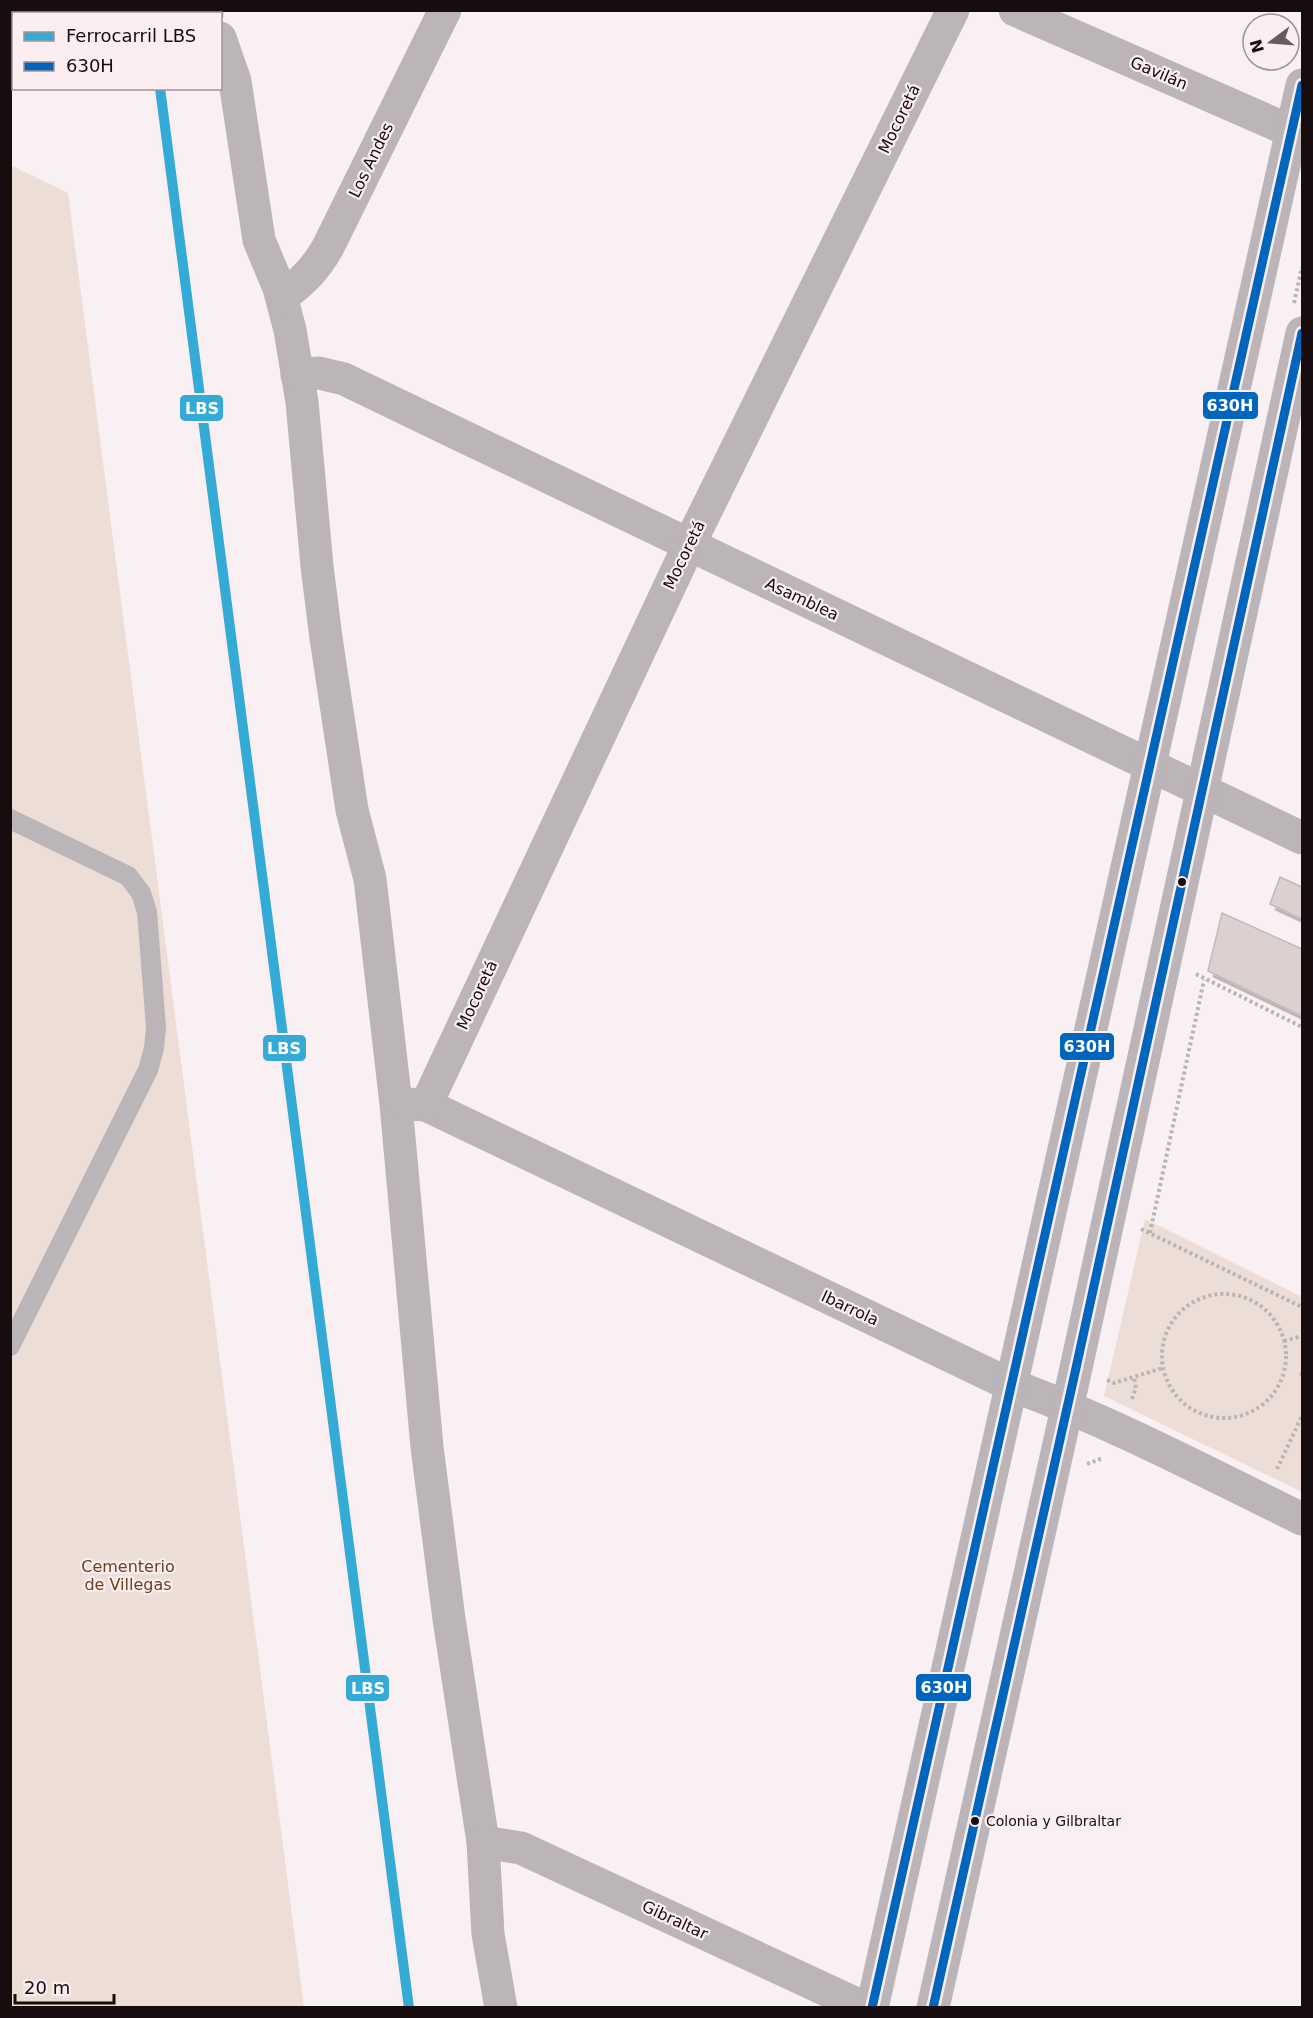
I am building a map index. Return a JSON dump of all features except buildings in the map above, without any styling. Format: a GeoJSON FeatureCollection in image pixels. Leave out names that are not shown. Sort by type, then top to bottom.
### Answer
{"type":"FeatureCollection","features":[{"type":"Feature","properties":{"kind":"street","name":"Los Andes"},"geometry":{"type":"LineString","coordinates":[[282,297],[317,267],[445,10]]}},
{"type":"Feature","properties":{"kind":"street","name":"Mocoretá"},"geometry":{"type":"LineString","coordinates":[[411,1104],[953,10]]}},
{"type":"Feature","properties":{"kind":"street","name":"Gavilán"},"geometry":{"type":"LineString","coordinates":[[1015,10],[1297,134]]}},
{"type":"Feature","properties":{"kind":"street"},"geometry":{"type":"LineString","coordinates":[[222,44],[235,81],[259,240],[282,297],[290,330],[302,402],[326,639],[352,810],[370,879],[411,1104],[429,1459],[449,1619],[483,1842],[488,1934],[501,2007]]}},
{"type":"Feature","properties":{"kind":"street"},"geometry":{"type":"LineString","coordinates":[[872,2007],[1152,764],[1165,697],[1297,134],[1302,85]]}},
{"type":"Feature","properties":{"kind":"street"},"geometry":{"type":"LineString","coordinates":[[933,2007],[1068,1406],[1302,333]]}},
{"type":"Feature","properties":{"kind":"street","name":"Asamblea"},"geometry":{"type":"LineString","coordinates":[[297,375],[319,373],[344,379],[688,545],[1152,764],[1302,838]]}},
{"type":"Feature","properties":{"kind":"street","name":"Ibarrola"},"geometry":{"type":"LineString","coordinates":[[411,1104],[1011,1385],[1113,1425],[1302,1519]]}},
{"type":"Feature","properties":{"kind":"street","name":"Gibraltar"},"geometry":{"type":"LineString","coordinates":[[483,1842],[520,1848],[865,2007]]}},
{"type":"Feature","properties":{"kind":"lane"},"geometry":{"type":"LineString","coordinates":[[10,819],[128,876],[141,893],[147,912],[156,1027],[154,1048],[148,1070],[10,1346]]}},
{"type":"Feature","properties":{"kind":"path"},"geometry":{"type":"LineString","coordinates":[[1166,959],[1302,1026]]}},
{"type":"Feature","properties":{"kind":"path"},"geometry":{"type":"LineString","coordinates":[[1150,1233],[1204,980]]}},
{"type":"Feature","properties":{"kind":"path"},"geometry":{"type":"LineString","coordinates":[[1139,1228],[1302,1307]]}},
{"type":"Feature","properties":{"kind":"path"},"geometry":{"type":"LineString","coordinates":[[1229,1294],[1248,1299],[1264,1309],[1277,1323],[1284,1341],[1286,1361],[1281,1380],[1271,1397],[1256,1410],[1238,1417],[1218,1418],[1199,1413],[1182,1402],[1170,1387],[1163,1368],[1162,1349],[1168,1330],[1178,1315],[1193,1303],[1210,1296],[1229,1294]]}},
{"type":"Feature","properties":{"kind":"path"},"geometry":{"type":"LineString","coordinates":[[1284,1341],[1302,1336]]}},
{"type":"Feature","properties":{"kind":"path"},"geometry":{"type":"LineString","coordinates":[[1302,1373],[1300,1377],[1302,1377]]}},
{"type":"Feature","properties":{"kind":"path"},"geometry":{"type":"LineString","coordinates":[[1276,1470],[1302,1416]]}},
{"type":"Feature","properties":{"kind":"green space","name":"Cementerio de Villegas"},"geometry":{"type":"Polygon","coordinates":[[[10,165],[68,193],[304,2007],[11,2007],[10,165]]]}},
{"type":"Feature","properties":{"kind":"green space"},"geometry":{"type":"Polygon","coordinates":[[[1145,1219],[1302,1297],[1302,1492],[1104,1396],[1145,1219]]]}},
{"type":"Feature","properties":{"kind":"rail line","name":"LBS"},"geometry":{"type":"LineString","coordinates":[[160,90],[409,2008]]}},
{"type":"Feature","properties":{"kind":"transit line","name":"630H"},"geometry":{"type":"LineString","coordinates":[[872,2008],[1302,85]]}},
{"type":"Feature","properties":{"kind":"transit line","name":"630H"},"geometry":{"type":"LineString","coordinates":[[933,2008],[1076,1368],[1302,333]]}},
{"type":"Feature","properties":{"kind":"place","name":"Colonia y Gilbraltar"},"geometry":{"type":"Point","coordinates":[975,1821]}}]}
